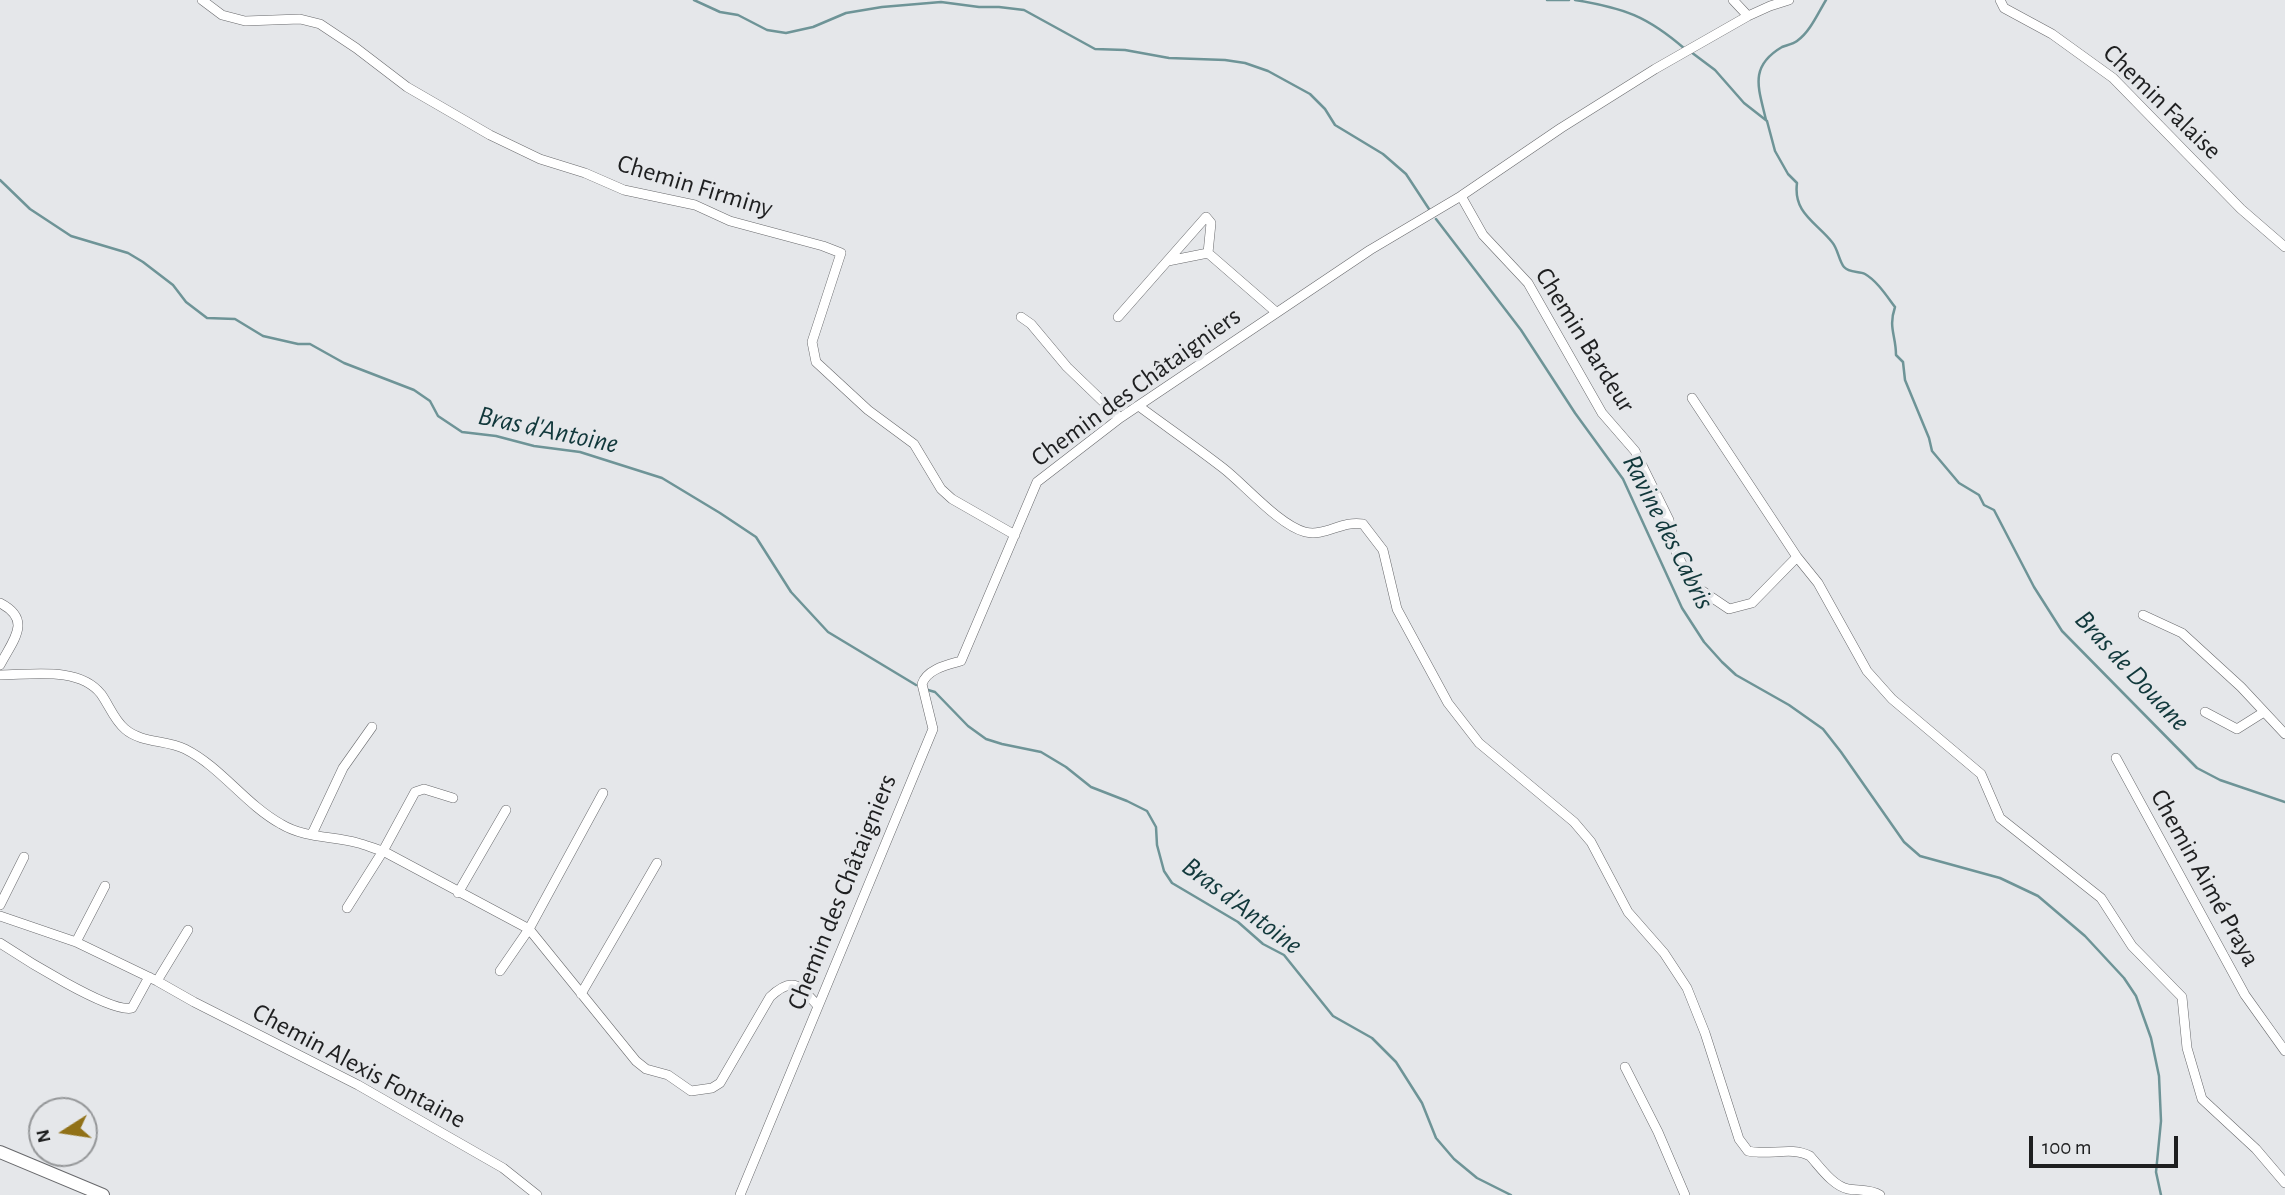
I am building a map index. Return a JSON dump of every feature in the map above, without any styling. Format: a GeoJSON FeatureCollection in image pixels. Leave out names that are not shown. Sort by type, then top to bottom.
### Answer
{"type":"FeatureCollection","features":[{"type":"Feature","properties":{"kind":"main road"},"geometry":{"type":"LineString","coordinates":[[0,1152],[103,1195]]}},
{"type":"Feature","properties":{"kind":"street","name":"Chemin Firminy"},"geometry":{"type":"LineString","coordinates":[[202,0],[222,15],[245,21],[300,19],[320,24],[407,87],[490,135],[540,159],[585,173],[624,190],[695,205],[730,221],[841,253],[812,342],[816,362],[868,410],[914,444],[940,489],[952,499],[1015,535]]}},
{"type":"Feature","properties":{"kind":"street"},"geometry":{"type":"LineString","coordinates":[[1733,0],[1748,16]]}},
{"type":"Feature","properties":{"kind":"street","name":"Chemin des Châtaigniers"},"geometry":{"type":"LineString","coordinates":[[740,1195],[933,729],[922,684],[924,678],[937,669],[961,661],[1037,482],[1120,418],[1370,250],[1461,196],[1632,83],[1748,16],[1789,0]]}},
{"type":"Feature","properties":{"kind":"street","name":"Chemin Falaise"},"geometry":{"type":"LineString","coordinates":[[2000,0],[2004,8],[2062,41],[2113,78],[2241,209],[2285,247]]}},
{"type":"Feature","properties":{"kind":"street","name":"Chemin Bardeur"},"geometry":{"type":"LineString","coordinates":[[1461,196],[1483,235],[1528,283],[1602,413],[1635,451],[1669,520],[1676,552],[1692,584],[1728,609],[1752,603],[1797,557]]}},
{"type":"Feature","properties":{"kind":"street"},"geometry":{"type":"LineString","coordinates":[[1118,317],[1206,217],[1211,222],[1208,253]]}},
{"type":"Feature","properties":{"kind":"street"},"geometry":{"type":"LineString","coordinates":[[1208,253],[1276,312]]}},
{"type":"Feature","properties":{"kind":"street"},"geometry":{"type":"LineString","coordinates":[[1166,261],[1208,253]]}},
{"type":"Feature","properties":{"kind":"street"},"geometry":{"type":"LineString","coordinates":[[1021,317],[1031,324],[1075,375],[1120,418]]}},
{"type":"Feature","properties":{"kind":"street"},"geometry":{"type":"LineString","coordinates":[[1692,398],[1797,557],[1818,583],[1867,671],[1892,699],[1981,774],[2000,818],[2101,898],[2132,946],[2182,997],[2187,1048],[2202,1099],[2256,1149],[2285,1183]]}},
{"type":"Feature","properties":{"kind":"street"},"geometry":{"type":"LineString","coordinates":[[1140,407],[1223,468],[1285,522],[1305,532],[1322,531],[1351,522],[1363,524],[1383,550],[1397,609],[1448,703],[1479,743],[1574,822],[1591,842],[1628,912],[1664,953],[1687,988],[1740,1139],[1748,1151],[1804,1153],[1840,1186],[1846,1189],[1868,1190],[1880,1195]]}},
{"type":"Feature","properties":{"kind":"street"},"geometry":{"type":"LineString","coordinates":[[0,603],[13,610],[19,623],[0,665]]}},
{"type":"Feature","properties":{"kind":"street"},"geometry":{"type":"LineString","coordinates":[[2143,615],[2182,633],[2241,687],[2285,734]]}},
{"type":"Feature","properties":{"kind":"street"},"geometry":{"type":"LineString","coordinates":[[0,675],[79,678],[100,693],[125,729],[147,739],[173,744],[199,757],[263,813],[281,825],[312,835],[357,842],[383,852],[528,929],[636,1061],[646,1069],[668,1075],[691,1091],[712,1088],[720,1083],[770,998],[779,989],[789,984],[800,986],[818,1006]]}},
{"type":"Feature","properties":{"kind":"street"},"geometry":{"type":"LineString","coordinates":[[2205,712],[2237,729],[2264,712]]}},
{"type":"Feature","properties":{"kind":"street"},"geometry":{"type":"LineString","coordinates":[[312,835],[343,768],[372,727]]}},
{"type":"Feature","properties":{"kind":"street","name":"Chemin Aimé Praya"},"geometry":{"type":"LineString","coordinates":[[2116,758],[2245,995],[2285,1051]]}},
{"type":"Feature","properties":{"kind":"street"},"geometry":{"type":"LineString","coordinates":[[346,908],[383,852],[415,792],[424,789],[453,798]]}},
{"type":"Feature","properties":{"kind":"street"},"geometry":{"type":"LineString","coordinates":[[499,971],[528,929],[603,793]]}},
{"type":"Feature","properties":{"kind":"street"},"geometry":{"type":"LineString","coordinates":[[458,893],[506,810]]}},
{"type":"Feature","properties":{"kind":"street"},"geometry":{"type":"LineString","coordinates":[[0,905],[24,857]]}},
{"type":"Feature","properties":{"kind":"street"},"geometry":{"type":"LineString","coordinates":[[581,994],[657,863]]}},
{"type":"Feature","properties":{"kind":"street"},"geometry":{"type":"LineString","coordinates":[[76,942],[105,886]]}},
{"type":"Feature","properties":{"kind":"street","name":"Chemin Alexis Fontaine"},"geometry":{"type":"LineString","coordinates":[[1,920],[76,942],[153,979],[358,1085],[503,1168],[537,1195]]}},
{"type":"Feature","properties":{"kind":"street"},"geometry":{"type":"LineString","coordinates":[[0,943],[115,1007],[126,1010],[132,1008],[188,930]]}},
{"type":"Feature","properties":{"kind":"street"},"geometry":{"type":"LineString","coordinates":[[1625,1066],[1685,1195]]}},
{"type":"Feature","properties":{"kind":"waterway","name":"Ravine des Cabris"},"geometry":{"type":"LineString","coordinates":[[694,0],[720,12],[738,15],[767,30],[786,33],[813,27],[846,13],[882,7],[941,2],[999,7],[1024,10],[1095,49],[1245,63],[1268,71],[1310,94],[1325,109],[1335,125],[1383,154],[1406,174],[1429,209]]}},
{"type":"Feature","properties":{"kind":"waterway","name":"Bras de Douane"},"geometry":{"type":"LineString","coordinates":[[1547,0],[1569,0]]}},
{"type":"Feature","properties":{"kind":"waterway","name":"Bras de Douane"},"geometry":{"type":"LineString","coordinates":[[1575,0],[1608,6],[1634,15],[1659,29],[1685,49]]}},
{"type":"Feature","properties":{"kind":"waterway"},"geometry":{"type":"LineString","coordinates":[[1766,120],[1759,89],[1760,71],[1764,62],[1782,47],[1802,37],[1826,0]]}},
{"type":"Feature","properties":{"kind":"waterway","name":"Bras de Douane"},"geometry":{"type":"LineString","coordinates":[[1691,52],[1715,70],[1744,103],[1767,121],[1775,151],[1788,174],[1797,183],[1802,210],[1832,242],[1844,267],[1869,277],[1895,307],[1892,326],[1896,355],[1903,362],[1905,380],[1932,451],[1959,483],[1979,495],[1984,505],[1994,510],[2034,587],[2062,631],[2197,768],[2220,780],[2285,802]]}},
{"type":"Feature","properties":{"kind":"waterway","name":"Bras d'Antoine"},"geometry":{"type":"LineString","coordinates":[[0,180],[30,209],[71,236],[128,253],[143,262],[173,285],[186,302],[207,318],[235,319],[263,336],[310,344],[344,363],[414,390],[430,401],[438,416],[462,432],[580,452],[662,478],[756,537],[791,592],[828,632],[916,685]]}},
{"type":"Feature","properties":{"kind":"waterway","name":"Ravine des Cabris"},"geometry":{"type":"LineString","coordinates":[[1436,219],[1521,330],[1575,413],[1623,479],[1682,608],[1704,642],[1722,662],[1736,675],[1789,705],[1823,729],[1904,842],[1920,856],[2000,878],[2038,896],[2085,936],[2124,978],[2136,996],[2151,1038],[2159,1076],[2161,1121],[2156,1172],[2161,1195]]}},
{"type":"Feature","properties":{"kind":"waterway","name":"Bras d'Antoine"},"geometry":{"type":"LineString","coordinates":[[928,690],[935,692],[968,726],[986,739],[1041,752],[1091,787],[1147,811],[1156,827],[1157,845],[1164,871],[1172,883],[1238,922],[1263,944],[1284,955],[1333,1016],[1372,1038],[1396,1062],[1422,1103],[1436,1138],[1454,1159],[1477,1178],[1511,1195]]}}]}
